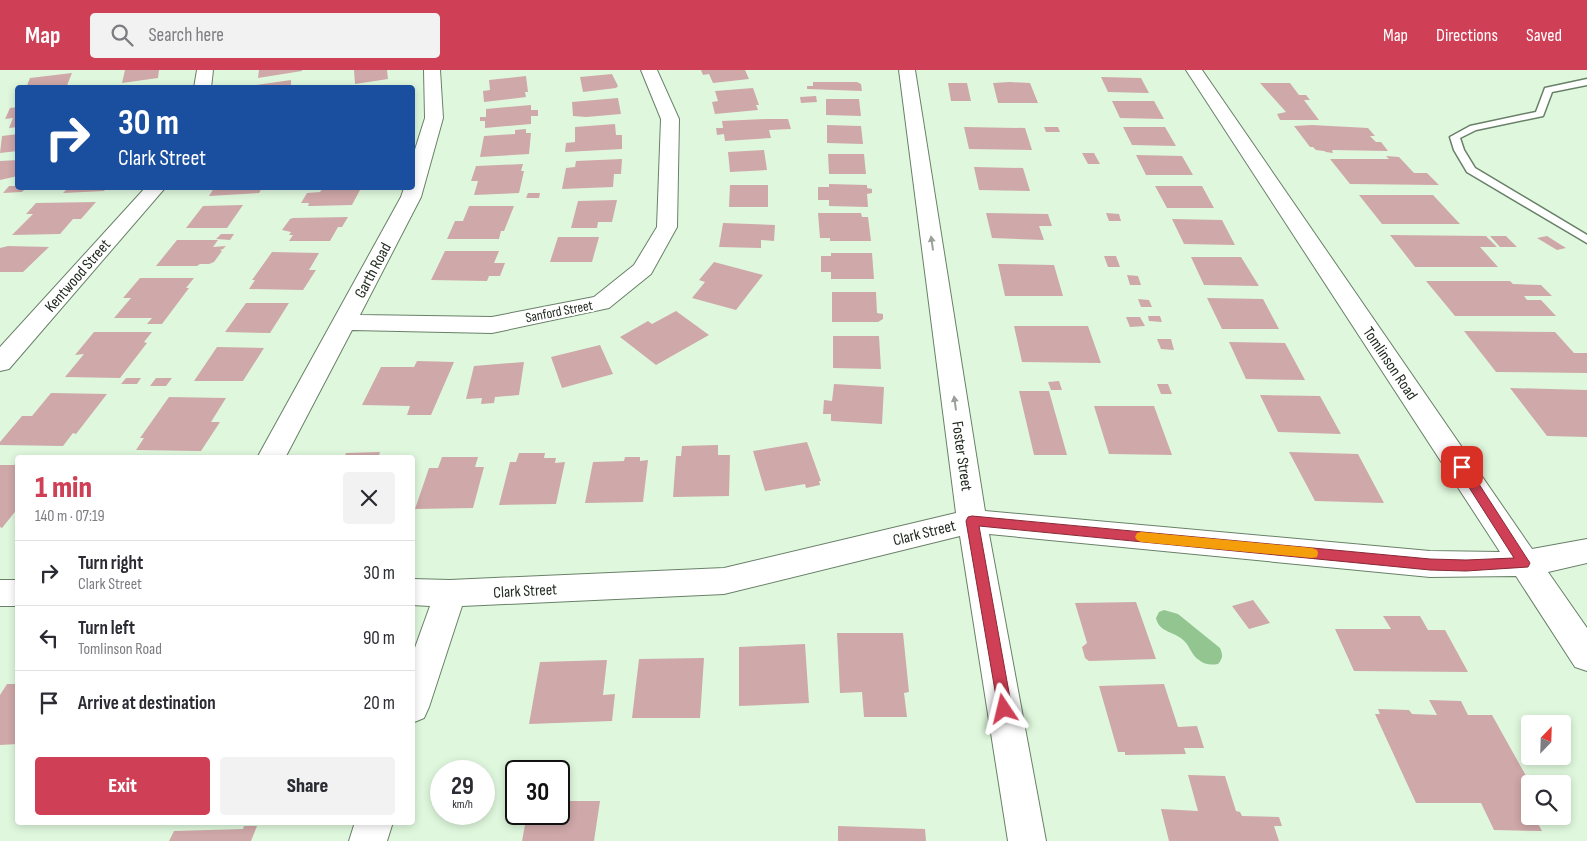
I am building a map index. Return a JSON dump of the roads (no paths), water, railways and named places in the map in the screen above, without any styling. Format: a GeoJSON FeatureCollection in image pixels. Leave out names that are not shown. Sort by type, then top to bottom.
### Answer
{"type":"FeatureCollection","features":[{"type":"Feature","properties":{"kind":"street"},"geometry":{"type":"LineString","coordinates":[[202,85],[205,70]]}},
{"type":"Feature","properties":{"kind":"street","name":"Garth Road"},"geometry":{"type":"LineString","coordinates":[[415,183],[434,118],[432,70]]}},
{"type":"Feature","properties":{"kind":"street","name":"Sanford Street"},"geometry":{"type":"LineString","coordinates":[[344,322],[492,325],[601,303],[643,269],[667,227],[670,118],[649,70]]}},
{"type":"Feature","properties":{"kind":"street","name":"Foster Street"},"geometry":{"type":"LineString","coordinates":[[907,70],[972,521],[1027,841]]}},
{"type":"Feature","properties":{"kind":"street","name":"Tomlinson Road"},"geometry":{"type":"LineString","coordinates":[[1194,70],[1587,656]]}},
{"type":"Feature","properties":{"kind":"street","name":"Kentwood Street"},"geometry":{"type":"LineString","coordinates":[[0,364],[153,190]]}},
{"type":"Feature","properties":{"kind":"street","name":"Garth Road"},"geometry":{"type":"LineString","coordinates":[[273,455],[413,190]]}},
{"type":"Feature","properties":{"kind":"street","name":"Clark Street"},"geometry":{"type":"LineString","coordinates":[[415,592],[450,593],[724,581],[972,521],[1466,566],[1524,563],[1587,551]]}},
{"type":"Feature","properties":{"kind":"street"},"geometry":{"type":"LineString","coordinates":[[0,593],[15,593]]}},
{"type":"Feature","properties":{"kind":"street"},"geometry":{"type":"LineString","coordinates":[[415,698],[450,593]]}},
{"type":"Feature","properties":{"kind":"street"},"geometry":{"type":"LineString","coordinates":[[368,841],[373,825]]}},
{"type":"Feature","properties":{"kind":"lane"},"geometry":{"type":"LineString","coordinates":[[1587,82],[1548,90],[1540,114],[1474,128],[1454,137],[1459,150],[1471,170],[1587,240]]}}]}
